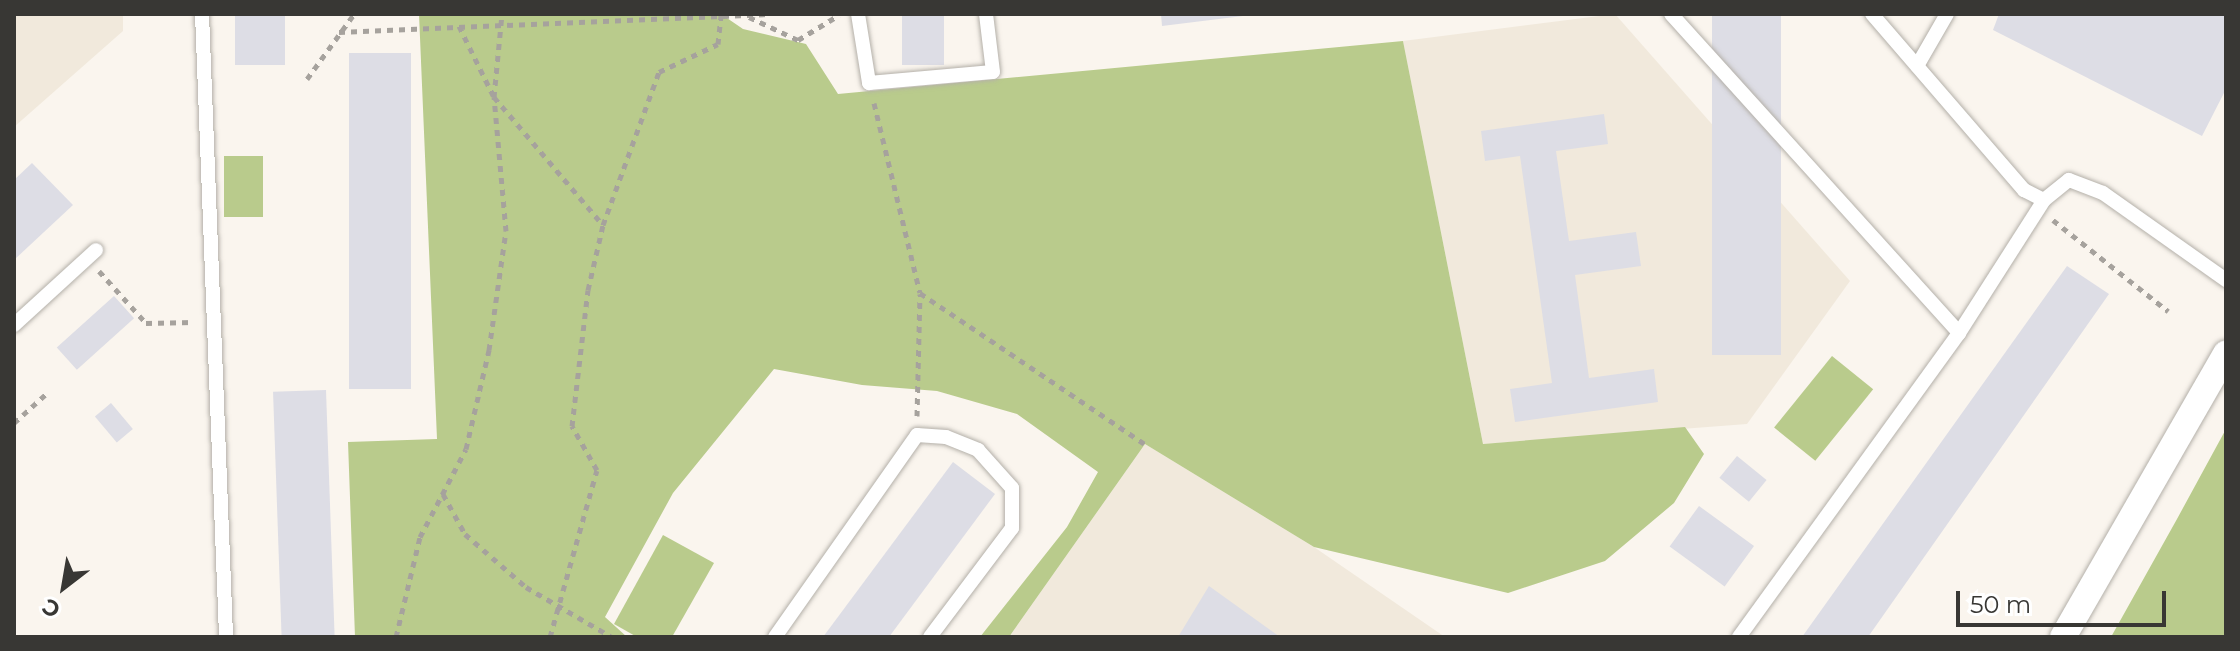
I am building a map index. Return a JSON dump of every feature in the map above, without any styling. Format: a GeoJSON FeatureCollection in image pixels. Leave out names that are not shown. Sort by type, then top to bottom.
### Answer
{"type":"FeatureCollection","features":[{"type":"Feature","properties":{"kind":"street"},"geometry":{"type":"LineString","coordinates":[[2063,637],[2226,353]]}},
{"type":"Feature","properties":{"kind":"lane"},"geometry":{"type":"LineString","coordinates":[[202,14],[226,637]]}},
{"type":"Feature","properties":{"kind":"lane"},"geometry":{"type":"LineString","coordinates":[[858,14],[869,83],[993,72],[986,14]]}},
{"type":"Feature","properties":{"kind":"lane"},"geometry":{"type":"LineString","coordinates":[[1671,14],[1959,333]]}},
{"type":"Feature","properties":{"kind":"lane"},"geometry":{"type":"LineString","coordinates":[[1872,14],[2024,190],[2041,204]]}},
{"type":"Feature","properties":{"kind":"lane"},"geometry":{"type":"LineString","coordinates":[[1917,66],[1947,14]]}},
{"type":"Feature","properties":{"kind":"lane"},"geometry":{"type":"LineString","coordinates":[[1739,637],[1959,333],[2041,204],[2069,180],[2103,193],[2226,280]]}},
{"type":"Feature","properties":{"kind":"lane"},"geometry":{"type":"LineString","coordinates":[[14,325],[92,254]]}},
{"type":"Feature","properties":{"kind":"lane"},"geometry":{"type":"LineString","coordinates":[[775,637],[917,435],[946,437],[978,450],[1012,488],[1012,528],[930,637]]}},
{"type":"Feature","properties":{"kind":"path"},"geometry":{"type":"LineString","coordinates":[[307,79],[354,14]]}},
{"type":"Feature","properties":{"kind":"path"},"geometry":{"type":"LineString","coordinates":[[396,637],[420,537],[466,449],[489,350],[506,231],[494,97],[502,14]]}},
{"type":"Feature","properties":{"kind":"path"},"geometry":{"type":"LineString","coordinates":[[339,32],[770,14]]}},
{"type":"Feature","properties":{"kind":"path"},"geometry":{"type":"LineString","coordinates":[[748,17],[798,40],[840,14]]}},
{"type":"Feature","properties":{"kind":"path"},"geometry":{"type":"LineString","coordinates":[[550,637],[597,470],[572,426],[588,290],[603,225],[659,72],[718,44],[721,17]]}},
{"type":"Feature","properties":{"kind":"path"},"geometry":{"type":"LineString","coordinates":[[459,26],[494,97],[603,225]]}},
{"type":"Feature","properties":{"kind":"path"},"geometry":{"type":"LineString","coordinates":[[869,83],[920,293],[917,435]]}},
{"type":"Feature","properties":{"kind":"path"},"geometry":{"type":"LineString","coordinates":[[2041,204],[2168,311]]}},
{"type":"Feature","properties":{"kind":"path"},"geometry":{"type":"LineString","coordinates":[[92,254],[146,323],[200,322]]}},
{"type":"Feature","properties":{"kind":"path"},"geometry":{"type":"LineString","coordinates":[[920,293],[1145,444]]}},
{"type":"Feature","properties":{"kind":"path"},"geometry":{"type":"LineString","coordinates":[[14,423],[46,394]]}},
{"type":"Feature","properties":{"kind":"path"},"geometry":{"type":"LineString","coordinates":[[443,493],[465,534],[526,587],[543,600],[612,637]]}},
{"type":"Feature","properties":{"kind":"shaded area"},"geometry":{"type":"Polygon","coordinates":[[[14,14],[123,14],[123,31],[14,127],[14,14]]]}},
{"type":"Feature","properties":{"kind":"shaded area"},"geometry":{"type":"Polygon","coordinates":[[[1615,14],[1850,281],[1747,424],[1483,444],[1403,41],[1615,14]]]}},
{"type":"Feature","properties":{"kind":"shaded area"},"geometry":{"type":"Polygon","coordinates":[[[1145,444],[1314,547],[1445,637],[1009,637],[1145,444]]]}},
{"type":"Feature","properties":{"kind":"green space"},"geometry":{"type":"Polygon","coordinates":[[[419,14],[721,14],[743,29],[806,44],[838,94],[1403,41],[1483,444],[1685,427],[1704,454],[1674,503],[1605,561],[1508,593],[1314,547],[1145,444],[1009,637],[980,637],[1067,527],[1098,472],[1017,414],[937,391],[862,385],[774,369],[673,493],[605,617],[627,637],[355,637],[348,442],[437,439],[419,14]]]}},
{"type":"Feature","properties":{"kind":"green space"},"geometry":{"type":"Polygon","coordinates":[[[224,156],[263,156],[263,217],[224,217],[224,156]]]}},
{"type":"Feature","properties":{"kind":"green space"},"geometry":{"type":"Polygon","coordinates":[[[1832,356],[1873,389],[1815,461],[1774,427],[1832,356]]]}},
{"type":"Feature","properties":{"kind":"green space"},"geometry":{"type":"Polygon","coordinates":[[[2226,429],[2226,637],[2111,637],[2177,519],[2226,429]]]}},
{"type":"Feature","properties":{"kind":"green space"},"geometry":{"type":"Polygon","coordinates":[[[663,535],[714,563],[672,637],[637,637],[614,624],[663,535]]]}},
{"type":"Feature","properties":{"kind":"building"},"geometry":{"type":"Polygon","coordinates":[[[235,14],[285,14],[285,65],[235,65],[235,14]]]}},
{"type":"Feature","properties":{"kind":"building"},"geometry":{"type":"Polygon","coordinates":[[[902,14],[944,14],[944,65],[902,65],[902,14]]]}},
{"type":"Feature","properties":{"kind":"building"},"geometry":{"type":"Polygon","coordinates":[[[1161,14],[1243,14],[1243,16],[1162,26],[1161,14]]]}},
{"type":"Feature","properties":{"kind":"building"},"geometry":{"type":"Polygon","coordinates":[[[1712,14],[1781,14],[1781,355],[1712,355],[1712,14]]]}},
{"type":"Feature","properties":{"kind":"building"},"geometry":{"type":"Polygon","coordinates":[[[1999,14],[2226,14],[2226,89],[2202,136],[1993,30],[1999,14]]]}},
{"type":"Feature","properties":{"kind":"building"},"geometry":{"type":"Polygon","coordinates":[[[349,53],[411,53],[411,389],[349,389],[349,53]]]}},
{"type":"Feature","properties":{"kind":"building"},"geometry":{"type":"Polygon","coordinates":[[[1604,114],[1608,144],[1556,151],[1569,241],[1636,232],[1641,266],[1575,275],[1589,378],[1654,369],[1658,402],[1515,422],[1510,389],[1552,383],[1520,156],[1485,161],[1481,131],[1604,114]]]}},
{"type":"Feature","properties":{"kind":"building"},"geometry":{"type":"Polygon","coordinates":[[[32,163],[73,205],[14,260],[14,180],[32,163]]]}},
{"type":"Feature","properties":{"kind":"building"},"geometry":{"type":"Polygon","coordinates":[[[2067,266],[2109,294],[1868,637],[1802,637],[2067,266]]]}},
{"type":"Feature","properties":{"kind":"building"},"geometry":{"type":"Polygon","coordinates":[[[114,296],[134,318],[77,370],[57,348],[114,296]]]}},
{"type":"Feature","properties":{"kind":"building"},"geometry":{"type":"Polygon","coordinates":[[[326,390],[335,637],[282,637],[273,392],[326,390]]]}},
{"type":"Feature","properties":{"kind":"building"},"geometry":{"type":"Polygon","coordinates":[[[111,403],[133,429],[117,443],[95,416],[111,403]]]}},
{"type":"Feature","properties":{"kind":"building"},"geometry":{"type":"Polygon","coordinates":[[[1737,456],[1767,480],[1749,502],[1719,478],[1737,456]]]}},
{"type":"Feature","properties":{"kind":"building"},"geometry":{"type":"Polygon","coordinates":[[[953,462],[995,494],[889,637],[823,637],[953,462]]]}},
{"type":"Feature","properties":{"kind":"building"},"geometry":{"type":"Polygon","coordinates":[[[1699,506],[1754,546],[1725,586],[1670,546],[1699,506]]]}},
{"type":"Feature","properties":{"kind":"building"},"geometry":{"type":"Polygon","coordinates":[[[1209,586],[1280,637],[1178,637],[1209,586]]]}}]}
